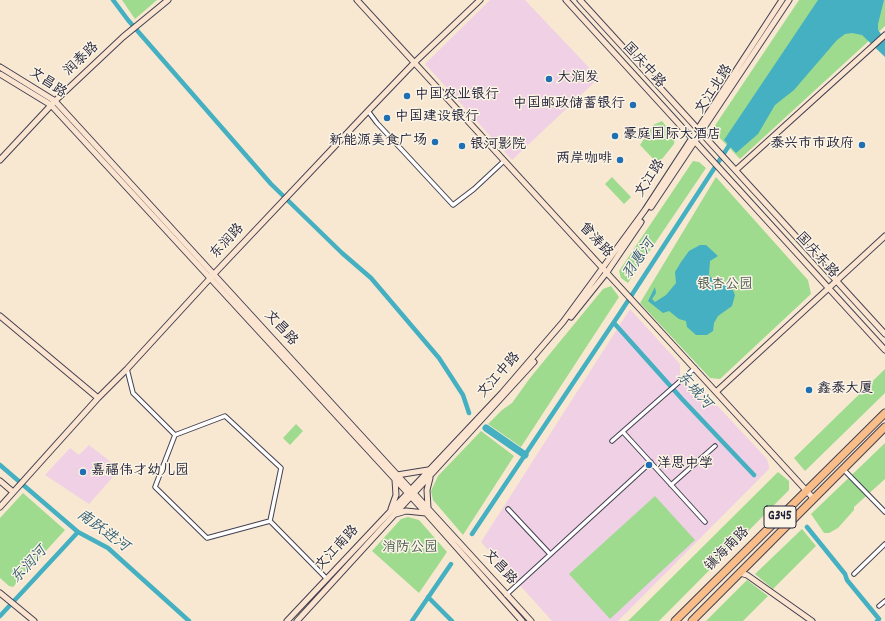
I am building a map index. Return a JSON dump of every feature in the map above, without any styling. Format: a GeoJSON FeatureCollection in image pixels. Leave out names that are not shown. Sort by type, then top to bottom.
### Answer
{"type":"FeatureCollection","features":[{"type":"Feature","properties":{"kind":"highway","name":"镇海南路"},"geometry":{"type":"LineString","coordinates":[[675,621],[885,413]]}},
{"type":"Feature","properties":{"kind":"highway","name":"镇海南路"},"geometry":{"type":"LineString","coordinates":[[692,621],[844,470],[885,427]]}},
{"type":"Feature","properties":{"kind":"main road","name":"润泰路"},"geometry":{"type":"LineString","coordinates":[[0,160],[55,101],[123,37],[168,0]]}},
{"type":"Feature","properties":{"kind":"main road","name":"曾涛路"},"geometry":{"type":"LineString","coordinates":[[357,0],[814,499]]}},
{"type":"Feature","properties":{"kind":"main road","name":"东润路"},"geometry":{"type":"LineString","coordinates":[[0,507],[98,398],[127,369],[275,209],[414,63],[480,0]]}},
{"type":"Feature","properties":{"kind":"main road","name":"国庆中路"},"geometry":{"type":"LineString","coordinates":[[566,0],[702,148]]}},
{"type":"Feature","properties":{"kind":"main road","name":"国庆东路"},"geometry":{"type":"LineString","coordinates":[[580,0],[885,334]]}},
{"type":"Feature","properties":{"kind":"main road","name":"文江路"},"geometry":{"type":"LineString","coordinates":[[605,270],[694,140],[782,0]]}},
{"type":"Feature","properties":{"kind":"main road","name":"文江北路"},"geometry":{"type":"LineString","coordinates":[[699,130],[789,0]]}},
{"type":"Feature","properties":{"kind":"main road"},"geometry":{"type":"LineString","coordinates":[[736,170],[884,36]]}},
{"type":"Feature","properties":{"kind":"main road","name":"文昌路"},"geometry":{"type":"LineString","coordinates":[[0,67],[55,101],[396,478],[409,496],[427,511],[531,621]]}},
{"type":"Feature","properties":{"kind":"main road","name":"文昌路"},"geometry":{"type":"LineString","coordinates":[[0,74],[51,106],[212,276]]}},
{"type":"Feature","properties":{"kind":"main road","name":"国庆东路"},"geometry":{"type":"LineString","coordinates":[[702,148],[885,350]]}},
{"type":"Feature","properties":{"kind":"main road"},"geometry":{"type":"LineString","coordinates":[[716,392],[885,236]]}},
{"type":"Feature","properties":{"kind":"main road","name":"文江中路"},"geometry":{"type":"LineString","coordinates":[[409,496],[502,393],[605,270]]}},
{"type":"Feature","properties":{"kind":"main road"},"geometry":{"type":"LineString","coordinates":[[0,316],[98,398]]}},
{"type":"Feature","properties":{"kind":"main road"},"geometry":{"type":"LineString","coordinates":[[390,512],[396,495],[396,478],[430,473],[427,490],[427,511],[406,511],[395,514]]}},
{"type":"Feature","properties":{"kind":"main road","name":"文昌路"},"geometry":{"type":"LineString","coordinates":[[396,478],[413,490],[427,511],[522,621]]}},
{"type":"Feature","properties":{"kind":"main road"},"geometry":{"type":"LineString","coordinates":[[0,481],[12,494]]}},
{"type":"Feature","properties":{"kind":"main road","name":"文江南路"},"geometry":{"type":"LineString","coordinates":[[287,621],[390,512],[409,496]]}},
{"type":"Feature","properties":{"kind":"main road","name":"文江南路"},"geometry":{"type":"LineString","coordinates":[[297,621],[395,514],[409,496]]}},
{"type":"Feature","properties":{"kind":"main road"},"geometry":{"type":"LineString","coordinates":[[740,573],[747,574],[812,621]]}},
{"type":"Feature","properties":{"kind":"main road"},"geometry":{"type":"LineString","coordinates":[[0,593],[34,621]]}},
{"type":"Feature","properties":{"kind":"street"},"geometry":{"type":"LineString","coordinates":[[368,111],[377,123],[452,205],[474,189],[504,161]]}},
{"type":"Feature","properties":{"kind":"street"},"geometry":{"type":"LineString","coordinates":[[612,441],[694,368]]}},
{"type":"Feature","properties":{"kind":"street"},"geometry":{"type":"LineString","coordinates":[[127,369],[134,393],[175,435]]}},
{"type":"Feature","properties":{"kind":"street"},"geometry":{"type":"LineString","coordinates":[[225,416],[281,468],[270,521],[207,538],[155,486],[175,435],[225,416]]}},
{"type":"Feature","properties":{"kind":"street"},"geometry":{"type":"LineString","coordinates":[[623,432],[705,522]]}},
{"type":"Feature","properties":{"kind":"street"},"geometry":{"type":"LineString","coordinates":[[671,485],[715,446]]}},
{"type":"Feature","properties":{"kind":"street"},"geometry":{"type":"LineString","coordinates":[[502,599],[651,462]]}},
{"type":"Feature","properties":{"kind":"street"},"geometry":{"type":"LineString","coordinates":[[844,470],[885,512]]}},
{"type":"Feature","properties":{"kind":"street"},"geometry":{"type":"LineString","coordinates":[[508,509],[550,554]]}},
{"type":"Feature","properties":{"kind":"street"},"geometry":{"type":"LineString","coordinates":[[270,521],[327,579]]}},
{"type":"Feature","properties":{"kind":"street"},"geometry":{"type":"LineString","coordinates":[[854,574],[885,544]]}},
{"type":"Feature","properties":{"kind":"street"},"geometry":{"type":"LineString","coordinates":[[880,606],[885,601]]}},
{"type":"Feature","properties":{"kind":"shaded area"},"geometry":{"type":"Polygon","coordinates":[[[490,0],[525,0],[599,78],[512,160],[425,64],[490,0]]]}},
{"type":"Feature","properties":{"kind":"shaded area","name":"洋思中学"},"geometry":{"type":"Polygon","coordinates":[[[630,309],[680,364],[680,375],[693,390],[700,387],[767,459],[769,469],[618,621],[552,621],[481,542],[630,309]]]}},
{"type":"Feature","properties":{"kind":"shaded area","name":"嘉福伟才幼儿园"},"geometry":{"type":"Polygon","coordinates":[[[89,445],[120,469],[89,504],[45,475],[70,448],[79,455],[89,445]]]}},
{"type":"Feature","properties":{"kind":"green space"},"geometry":{"type":"Polygon","coordinates":[[[122,0],[157,0],[135,19],[122,0]]]}},
{"type":"Feature","properties":{"kind":"green space"},"geometry":{"type":"Polygon","coordinates":[[[799,0],[885,0],[885,26],[740,159],[712,130],[799,0]]]}},
{"type":"Feature","properties":{"kind":"green space"},"geometry":{"type":"Polygon","coordinates":[[[662,121],[675,137],[674,144],[658,164],[640,145],[653,125],[662,121]]]}},
{"type":"Feature","properties":{"kind":"green space"},"geometry":{"type":"Polygon","coordinates":[[[693,161],[699,162],[706,168],[628,283],[621,278],[619,271],[693,161]]]}},
{"type":"Feature","properties":{"kind":"green space"},"geometry":{"type":"Polygon","coordinates":[[[612,177],[631,197],[624,204],[605,184],[612,177]]]}},
{"type":"Feature","properties":{"kind":"green space","name":"银杏公园"},"geometry":{"type":"Polygon","coordinates":[[[716,177],[808,280],[811,294],[720,379],[710,378],[640,303],[716,177]]]}},
{"type":"Feature","properties":{"kind":"green space"},"geometry":{"type":"Polygon","coordinates":[[[611,286],[619,297],[521,447],[488,424],[502,410],[512,403],[530,378],[603,289],[611,286]]]}},
{"type":"Feature","properties":{"kind":"green space"},"geometry":{"type":"Polygon","coordinates":[[[885,369],[885,393],[805,471],[794,458],[885,369]]]}},
{"type":"Feature","properties":{"kind":"green space"},"geometry":{"type":"Polygon","coordinates":[[[296,424],[303,431],[290,445],[283,438],[296,424]]]}},
{"type":"Feature","properties":{"kind":"green space"},"geometry":{"type":"Polygon","coordinates":[[[481,431],[514,456],[463,535],[433,500],[431,491],[438,476],[481,431]]]}},
{"type":"Feature","properties":{"kind":"green space"},"geometry":{"type":"Polygon","coordinates":[[[885,443],[885,479],[854,507],[854,510],[838,528],[829,533],[824,533],[811,514],[885,443]]]}},
{"type":"Feature","properties":{"kind":"green space"},"geometry":{"type":"Polygon","coordinates":[[[778,472],[789,481],[789,490],[659,621],[628,621],[778,472]]]}},
{"type":"Feature","properties":{"kind":"green space"},"geometry":{"type":"Polygon","coordinates":[[[23,493],[65,530],[13,587],[9,586],[0,578],[0,518],[23,493]]]}},
{"type":"Feature","properties":{"kind":"green space"},"geometry":{"type":"Polygon","coordinates":[[[655,496],[695,540],[610,619],[569,574],[655,496]]]}},
{"type":"Feature","properties":{"kind":"green space","name":"消防公园"},"geometry":{"type":"Polygon","coordinates":[[[408,517],[419,520],[447,552],[419,593],[372,551],[401,519],[408,517]]]}},
{"type":"Feature","properties":{"kind":"green space"},"geometry":{"type":"Polygon","coordinates":[[[802,529],[816,546],[773,589],[755,574],[802,529]]]}},
{"type":"Feature","properties":{"kind":"green space"},"geometry":{"type":"Polygon","coordinates":[[[747,580],[768,596],[743,621],[706,621],[747,580]]]}},
{"type":"Feature","properties":{"kind":"water"},"geometry":{"type":"Polygon","coordinates":[[[818,0],[884,0],[878,30],[885,39],[885,57],[862,35],[852,33],[845,34],[837,40],[794,90],[775,105],[758,134],[736,153],[724,140],[818,0]]]}},
{"type":"Feature","properties":{"kind":"water"},"geometry":{"type":"Polygon","coordinates":[[[700,245],[706,245],[718,256],[710,261],[709,275],[720,287],[726,283],[732,288],[735,295],[732,306],[718,316],[714,323],[713,331],[707,335],[696,335],[687,327],[686,321],[679,319],[669,311],[663,313],[648,301],[655,287],[656,293],[652,299],[655,302],[666,295],[676,283],[675,272],[681,262],[689,251],[700,245]]]}},
{"type":"Feature","properties":{"kind":"waterway"},"geometry":{"type":"LineString","coordinates":[[113,0],[128,20],[271,184],[342,253],[371,278],[439,358],[463,395],[469,413]]}},
{"type":"Feature","properties":{"kind":"waterway","name":"羽惠河"},"geometry":{"type":"LineString","coordinates":[[472,534],[620,313],[732,141]]}},
{"type":"Feature","properties":{"kind":"waterway","name":"东城河"},"geometry":{"type":"LineString","coordinates":[[614,323],[682,399],[754,475]]}},
{"type":"Feature","properties":{"kind":"waterway"},"geometry":{"type":"LineString","coordinates":[[486,428],[525,455]]}},
{"type":"Feature","properties":{"kind":"waterway","name":"南跃进河"},"geometry":{"type":"LineString","coordinates":[[0,465],[78,532],[108,548],[189,621]]}},
{"type":"Feature","properties":{"kind":"waterway","name":"东城河"},"geometry":{"type":"LineString","coordinates":[[807,527],[879,619],[877,621]]}},
{"type":"Feature","properties":{"kind":"waterway","name":"东润河"},"geometry":{"type":"LineString","coordinates":[[0,616],[78,532]]}},
{"type":"Feature","properties":{"kind":"waterway","name":"羽惠河"},"geometry":{"type":"LineString","coordinates":[[412,621],[451,564]]}},
{"type":"Feature","properties":{"kind":"waterway"},"geometry":{"type":"LineString","coordinates":[[428,597],[452,621]]}},
{"type":"Feature","properties":{"kind":"place","name":"大润发"},"geometry":{"type":"Point","coordinates":[549,79]}},
{"type":"Feature","properties":{"kind":"place","name":"中国农业银行"},"geometry":{"type":"Point","coordinates":[407,96]}},
{"type":"Feature","properties":{"kind":"place","name":"中国邮政储蓄银行"},"geometry":{"type":"Point","coordinates":[633,105]}},
{"type":"Feature","properties":{"kind":"place","name":"中国建设银行"},"geometry":{"type":"Point","coordinates":[387,118]}},
{"type":"Feature","properties":{"kind":"place","name":"豪庭国际大酒店"},"geometry":{"type":"Point","coordinates":[615,136]}},
{"type":"Feature","properties":{"kind":"place","name":"新能源美食广场"},"geometry":{"type":"Point","coordinates":[435,142]}},
{"type":"Feature","properties":{"kind":"place","name":"泰兴市市政府"},"geometry":{"type":"Point","coordinates":[862,145]}},
{"type":"Feature","properties":{"kind":"place","name":"银河影院"},"geometry":{"type":"Point","coordinates":[462,146]}},
{"type":"Feature","properties":{"kind":"place","name":"两岸咖啡"},"geometry":{"type":"Point","coordinates":[620,160]}},
{"type":"Feature","properties":{"kind":"place","name":"鑫泰大厦"},"geometry":{"type":"Point","coordinates":[809,390]}},
{"type":"Feature","properties":{"kind":"place","name":"洋思中学"},"geometry":{"type":"Point","coordinates":[649,465]}},
{"type":"Feature","properties":{"kind":"place","name":"嘉福伟才幼儿园"},"geometry":{"type":"Point","coordinates":[83,472]}}]}
